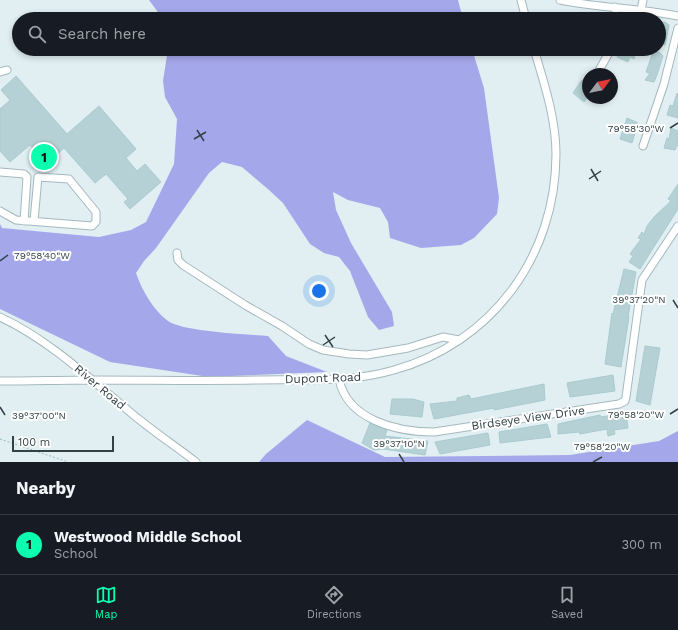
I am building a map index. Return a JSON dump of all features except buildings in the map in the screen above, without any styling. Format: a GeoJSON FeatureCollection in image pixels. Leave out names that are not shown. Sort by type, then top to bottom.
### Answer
{"type":"FeatureCollection","features":[{"type":"Feature","properties":{"kind":"street"},"geometry":{"type":"LineString","coordinates":[[521,0],[524,12]]}},
{"type":"Feature","properties":{"kind":"street"},"geometry":{"type":"LineString","coordinates":[[560,0],[653,12]]}},
{"type":"Feature","properties":{"kind":"street"},"geometry":{"type":"LineString","coordinates":[[641,10],[643,0]]}},
{"type":"Feature","properties":{"kind":"street"},"geometry":{"type":"LineString","coordinates":[[615,7],[616,12]]}},
{"type":"Feature","properties":{"kind":"street"},"geometry":{"type":"LineString","coordinates":[[666,14],[678,16]]}},
{"type":"Feature","properties":{"kind":"street"},"geometry":{"type":"LineString","coordinates":[[643,146],[664,84],[678,28]]}},
{"type":"Feature","properties":{"kind":"street","name":"Dupont Road"},"geometry":{"type":"LineString","coordinates":[[0,381],[214,381],[354,378],[374,375],[407,366],[439,352],[459,340],[490,315],[517,284],[533,258],[548,218],[555,173],[555,136],[550,106],[536,56]]}},
{"type":"Feature","properties":{"kind":"street"},"geometry":{"type":"LineString","coordinates":[[600,68],[607,56]]}},
{"type":"Feature","properties":{"kind":"street"},"geometry":{"type":"LineString","coordinates":[[0,172],[24,174],[27,177],[24,221]]}},
{"type":"Feature","properties":{"kind":"street"},"geometry":{"type":"LineString","coordinates":[[0,211],[16,220],[92,226],[96,222],[96,212],[69,178],[38,176],[34,221]]}},
{"type":"Feature","properties":{"kind":"street","name":"Birdseye View Drive"},"geometry":{"type":"LineString","coordinates":[[339,378],[344,394],[358,410],[368,417],[391,427],[421,432],[434,432],[619,404],[625,400],[626,397],[642,280],[678,226]]}},
{"type":"Feature","properties":{"kind":"street"},"geometry":{"type":"LineString","coordinates":[[176,253],[178,260],[183,265],[309,344],[323,350],[367,356],[408,348],[443,337],[459,340]]}},
{"type":"Feature","properties":{"kind":"street","name":"River Road"},"geometry":{"type":"LineString","coordinates":[[0,317],[18,325],[93,380],[132,414],[194,462]]}},
{"type":"Feature","properties":{"kind":"path"},"geometry":{"type":"LineString","coordinates":[[0,439],[68,462]]}},
{"type":"Feature","properties":{"kind":"shaded area"},"geometry":{"type":"Polygon","coordinates":[[[149,0],[458,0],[461,12],[158,12],[149,0]]]}},
{"type":"Feature","properties":{"kind":"shaded area"},"geometry":{"type":"Polygon","coordinates":[[[167,56],[474,56],[484,88],[499,198],[497,214],[474,238],[461,245],[421,248],[390,238],[388,222],[380,208],[348,200],[333,192],[336,210],[351,243],[392,312],[394,326],[379,330],[368,317],[350,271],[339,257],[324,253],[310,244],[283,203],[242,167],[222,162],[209,173],[156,248],[144,261],[136,273],[141,286],[158,311],[168,321],[176,325],[201,330],[268,336],[286,356],[327,372],[209,377],[110,362],[0,309],[0,224],[2,228],[99,237],[131,230],[146,222],[174,164],[177,119],[165,97],[163,81],[167,56]]]}},
{"type":"Feature","properties":{"kind":"shaded area"},"geometry":{"type":"Polygon","coordinates":[[[307,420],[385,457],[570,455],[659,441],[678,431],[678,462],[259,462],[266,454],[307,420]]]}},
{"type":"Feature","properties":{"kind":"place","name":"Westwood Middle School"},"geometry":{"type":"Point","coordinates":[44,157]}}]}
